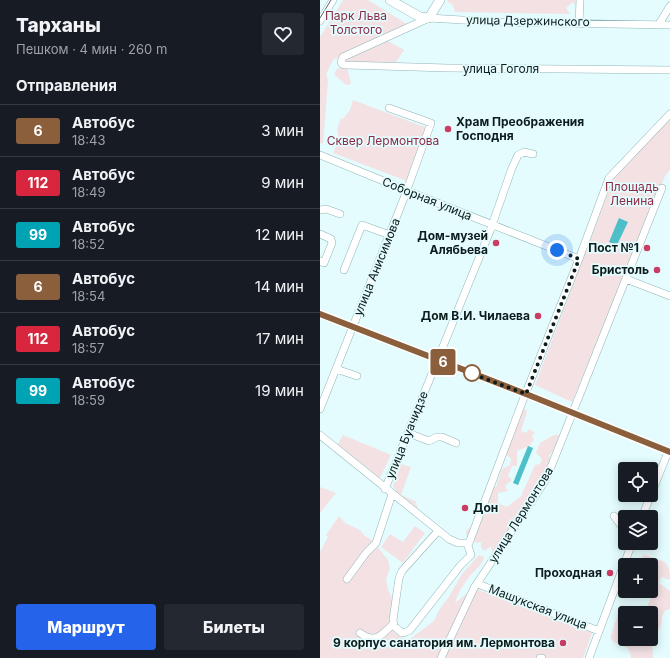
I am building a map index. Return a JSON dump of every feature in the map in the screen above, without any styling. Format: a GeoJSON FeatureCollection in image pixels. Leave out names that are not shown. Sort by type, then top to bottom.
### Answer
{"type":"FeatureCollection","features":[{"type":"Feature","properties":{"kind":"main road","name":"улица Дзержинского"},"geometry":{"type":"LineString","coordinates":[[390,0],[420,17],[429,18]]}},
{"type":"Feature","properties":{"kind":"main road"},"geometry":{"type":"LineString","coordinates":[[429,18],[440,0]]}},
{"type":"Feature","properties":{"kind":"street"},"geometry":{"type":"LineString","coordinates":[[320,21],[333,0]]}},
{"type":"Feature","properties":{"kind":"street"},"geometry":{"type":"LineString","coordinates":[[579,23],[580,0]]}},
{"type":"Feature","properties":{"kind":"street"},"geometry":{"type":"LineString","coordinates":[[659,24],[670,6]]}},
{"type":"Feature","properties":{"kind":"street","name":"улица Дзержинского"},"geometry":{"type":"LineString","coordinates":[[429,18],[495,22],[670,24]]}},
{"type":"Feature","properties":{"kind":"street","name":"улица Гоголя"},"geometry":{"type":"LineString","coordinates":[[429,18],[344,57],[341,60],[341,63],[346,65],[448,68],[670,70]]}},
{"type":"Feature","properties":{"kind":"street","name":"улица Анисимова"},"geometry":{"type":"LineString","coordinates":[[320,409],[390,235],[431,123],[389,108]]}},
{"type":"Feature","properties":{"kind":"street"},"geometry":{"type":"LineString","coordinates":[[438,530],[402,571],[399,578],[393,624],[396,629],[402,633],[410,630],[460,566],[471,555],[468,546],[469,543],[609,178],[670,114]]}},
{"type":"Feature","properties":{"kind":"street","name":"улица Буачидзе"},"geometry":{"type":"LineString","coordinates":[[385,489],[438,360],[512,168],[518,155],[524,152],[533,154]]}},
{"type":"Feature","properties":{"kind":"street","name":"Соборная улица"},"geometry":{"type":"LineString","coordinates":[[320,155],[491,225],[579,259]]}},
{"type":"Feature","properties":{"kind":"street","name":"улица Лермонтова"},"geometry":{"type":"LineString","coordinates":[[441,656],[471,594],[545,481],[662,188]]}},
{"type":"Feature","properties":{"kind":"street"},"geometry":{"type":"LineString","coordinates":[[320,210],[326,209],[340,214]]}},
{"type":"Feature","properties":{"kind":"street"},"geometry":{"type":"LineString","coordinates":[[344,270],[362,224],[390,235]]}},
{"type":"Feature","properties":{"kind":"street"},"geometry":{"type":"LineString","coordinates":[[320,234],[331,239],[332,243],[324,263],[320,261]]}},
{"type":"Feature","properties":{"kind":"street"},"geometry":{"type":"LineString","coordinates":[[626,279],[670,296]]}},
{"type":"Feature","properties":{"kind":"street"},"geometry":{"type":"LineString","coordinates":[[320,314],[526,394],[669,452],[645,510]]}},
{"type":"Feature","properties":{"kind":"street"},"geometry":{"type":"LineString","coordinates":[[336,369],[356,376]]}},
{"type":"Feature","properties":{"kind":"street"},"geometry":{"type":"LineString","coordinates":[[408,433],[429,441],[437,437],[442,437],[456,443]]}},
{"type":"Feature","properties":{"kind":"street"},"geometry":{"type":"LineString","coordinates":[[320,435],[385,489],[438,530],[455,542],[469,543]]}},
{"type":"Feature","properties":{"kind":"street"},"geometry":{"type":"LineString","coordinates":[[347,579],[366,553],[376,543],[392,494]]}},
{"type":"Feature","properties":{"kind":"street"},"geometry":{"type":"LineString","coordinates":[[614,516],[618,521]]}},
{"type":"Feature","properties":{"kind":"street"},"geometry":{"type":"LineString","coordinates":[[588,658],[629,550]]}},
{"type":"Feature","properties":{"kind":"street","name":"Машукская улица"},"geometry":{"type":"LineString","coordinates":[[478,584],[599,631]]}},
{"type":"Feature","properties":{"kind":"street"},"geometry":{"type":"LineString","coordinates":[[360,634],[366,638],[376,638],[393,624]]}},
{"type":"Feature","properties":{"kind":"green space","name":"Парк Льва Толстого"},"geometry":{"type":"Polygon","coordinates":[[[343,0],[368,0],[407,24],[333,60],[326,74],[328,80],[323,144],[320,143],[320,37],[343,0]]]}},
{"type":"Feature","properties":{"kind":"green space"},"geometry":{"type":"Polygon","coordinates":[[[448,0],[578,0],[578,8],[573,2],[566,8],[570,14],[455,12],[452,4],[447,2],[448,0]]]}},
{"type":"Feature","properties":{"kind":"green space"},"geometry":{"type":"Polygon","coordinates":[[[388,41],[404,50],[396,62],[347,62],[346,60],[347,57],[388,41]]]}},
{"type":"Feature","properties":{"kind":"green space"},"geometry":{"type":"Polygon","coordinates":[[[347,67],[351,84],[346,85],[334,74],[337,69],[347,67]]]}},
{"type":"Feature","properties":{"kind":"green space","name":"Сквер Лермонтова"},"geometry":{"type":"Polygon","coordinates":[[[353,100],[427,128],[407,181],[333,153],[338,142],[337,130],[341,118],[343,119],[350,110],[353,100]]]}},
{"type":"Feature","properties":{"kind":"green space","name":"Площадь Ленина"},"geometry":{"type":"Polygon","coordinates":[[[670,118],[670,170],[665,176],[572,402],[535,385],[614,178],[670,118]]]}},
{"type":"Feature","properties":{"kind":"green space"},"geometry":{"type":"Polygon","coordinates":[[[526,409],[527,412],[521,431],[526,433],[529,429],[535,433],[532,436],[534,440],[529,446],[517,451],[517,466],[512,466],[508,476],[512,480],[505,486],[508,491],[498,493],[498,503],[507,507],[521,496],[535,465],[540,464],[542,459],[536,453],[540,443],[554,435],[562,435],[556,450],[549,455],[551,462],[540,479],[541,484],[532,499],[525,505],[512,529],[496,552],[492,552],[491,546],[485,551],[481,548],[481,542],[477,543],[467,537],[466,531],[476,522],[474,515],[478,514],[489,488],[496,487],[502,469],[510,465],[511,459],[505,453],[522,411],[526,409]]]}},
{"type":"Feature","properties":{"kind":"green space"},"geometry":{"type":"Polygon","coordinates":[[[343,435],[391,455],[380,478],[339,446],[338,444],[343,435]]]}},
{"type":"Feature","properties":{"kind":"green space"},"geometry":{"type":"Polygon","coordinates":[[[401,464],[411,467],[401,495],[417,502],[415,504],[418,506],[417,508],[396,491],[393,486],[401,464]]]}},
{"type":"Feature","properties":{"kind":"green space"},"geometry":{"type":"Polygon","coordinates":[[[320,487],[336,493],[320,513],[320,487]]]}},
{"type":"Feature","properties":{"kind":"green space"},"geometry":{"type":"Polygon","coordinates":[[[339,516],[345,523],[360,530],[365,536],[373,541],[388,560],[390,568],[386,579],[388,590],[394,601],[393,628],[395,633],[403,638],[410,639],[434,621],[439,610],[462,574],[479,555],[484,557],[482,563],[464,585],[455,603],[474,588],[592,633],[583,658],[320,658],[320,552],[328,537],[326,535],[339,516]]]}},
{"type":"Feature","properties":{"kind":"green space"},"geometry":{"type":"Polygon","coordinates":[[[415,526],[425,533],[403,563],[381,547],[390,534],[403,542],[415,526]]]}},
{"type":"Feature","properties":{"kind":"green space"},"geometry":{"type":"Polygon","coordinates":[[[644,554],[653,558],[642,558],[644,554]]]}},
{"type":"Feature","properties":{"kind":"green space"},"geometry":{"type":"Polygon","coordinates":[[[658,559],[666,564],[670,572],[670,580],[661,577],[659,583],[670,591],[670,609],[665,611],[662,616],[661,625],[658,631],[658,606],[647,606],[651,598],[658,598],[658,559]]]}},
{"type":"Feature","properties":{"kind":"green space"},"geometry":{"type":"Polygon","coordinates":[[[618,614],[618,644],[610,638],[618,614]]]}},
{"type":"Feature","properties":{"kind":"green space"},"geometry":{"type":"Polygon","coordinates":[[[623,646],[652,646],[653,658],[631,658],[628,648],[623,646]]]}},
{"type":"Feature","properties":{"kind":"water"},"geometry":{"type":"Polygon","coordinates":[[[619,218],[628,222],[617,245],[609,242],[619,218]]]}},
{"type":"Feature","properties":{"kind":"water"},"geometry":{"type":"Polygon","coordinates":[[[528,446],[533,448],[518,485],[513,483],[528,446]]]}},
{"type":"Feature","properties":{"kind":"tram line"},"geometry":{"type":"LineString","coordinates":[[320,18],[331,0]]}},
{"type":"Feature","properties":{"kind":"bus line","name":"6"},"geometry":{"type":"LineString","coordinates":[[320,314],[670,452]]}},
{"type":"Feature","properties":{"kind":"place","name":"Храм Преображения Господня"},"geometry":{"type":"Point","coordinates":[448,129]}},
{"type":"Feature","properties":{"kind":"place","name":"Дом-музей Алябьева"},"geometry":{"type":"Point","coordinates":[496,243]}},
{"type":"Feature","properties":{"kind":"place","name":"Пост №1"},"geometry":{"type":"Point","coordinates":[647,248]}},
{"type":"Feature","properties":{"kind":"place","name":"Бристоль"},"geometry":{"type":"Point","coordinates":[657,270]}},
{"type":"Feature","properties":{"kind":"place","name":"Дом В.И. Чилаева"},"geometry":{"type":"Point","coordinates":[538,316]}},
{"type":"Feature","properties":{"kind":"place","name":"Дон"},"geometry":{"type":"Point","coordinates":[465,508]}},
{"type":"Feature","properties":{"kind":"place","name":"Проходная"},"geometry":{"type":"Point","coordinates":[610,573]}},
{"type":"Feature","properties":{"kind":"place","name":"9 корпус санатория им. Лермонтова"},"geometry":{"type":"Point","coordinates":[563,643]}},
{"type":"Feature","properties":{"kind":"route"},"geometry":{"type":"LineString","coordinates":[[472,373],[470,373],[526,394],[579,259],[557,250]]}}]}
